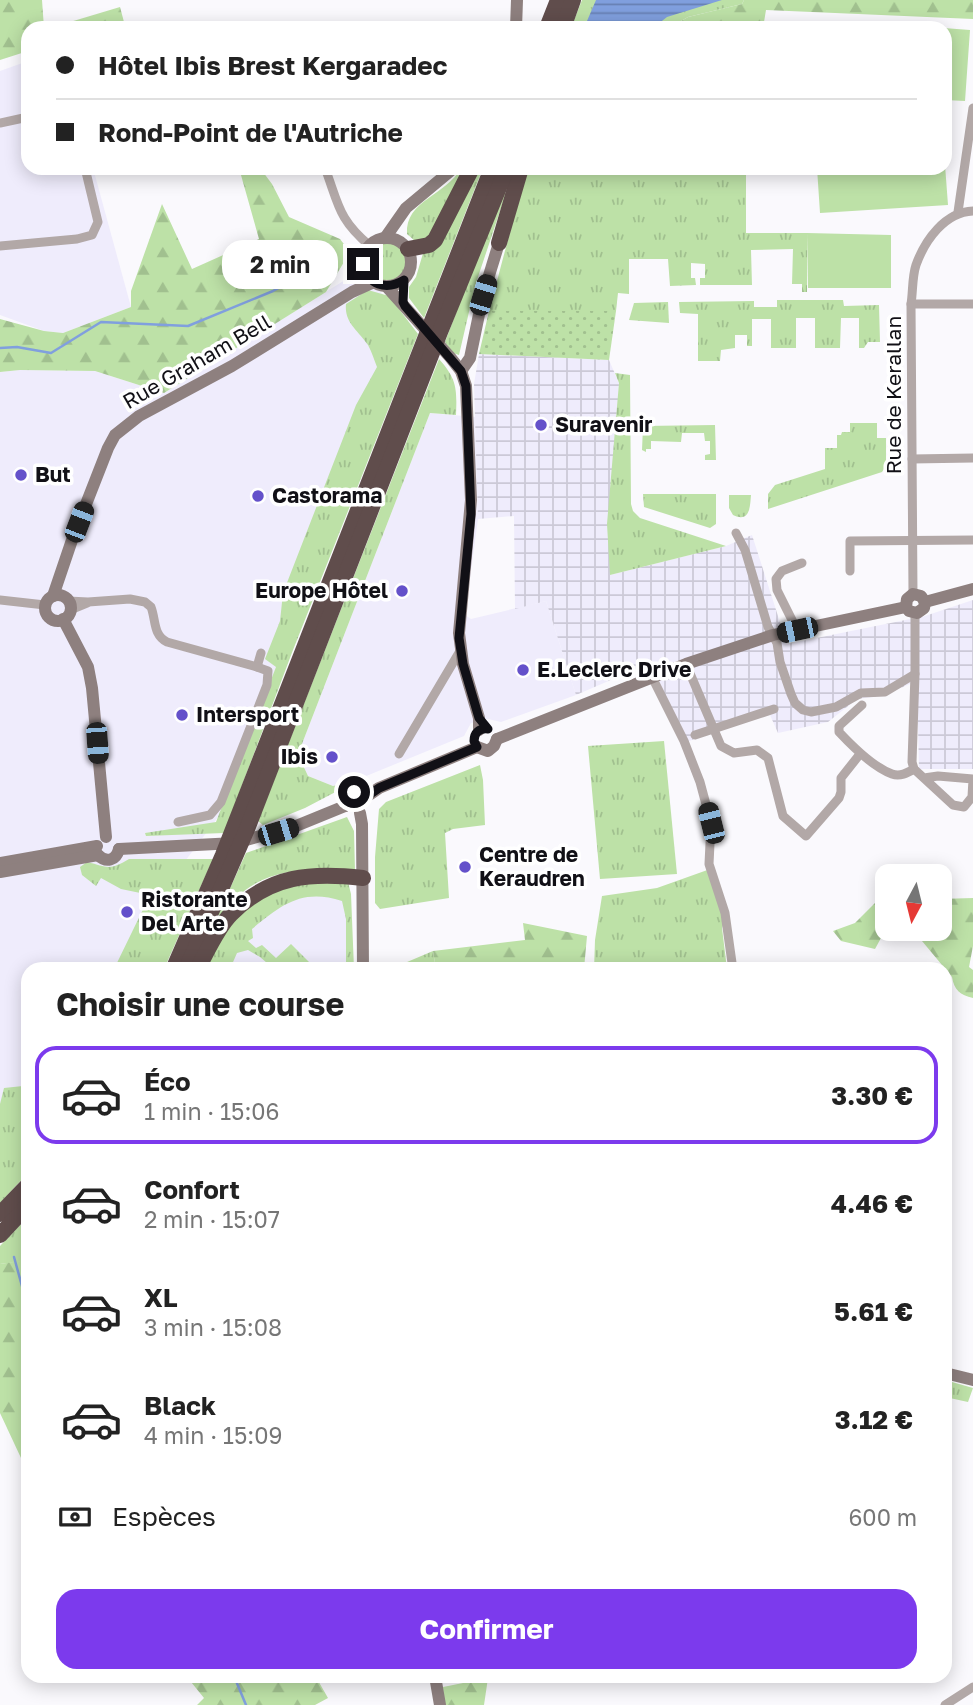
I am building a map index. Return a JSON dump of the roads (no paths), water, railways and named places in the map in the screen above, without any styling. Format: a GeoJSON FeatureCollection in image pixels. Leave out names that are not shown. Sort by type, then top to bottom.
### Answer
{"type":"FeatureCollection","features":[{"type":"Feature","properties":{"kind":"highway"},"geometry":{"type":"LineString","coordinates":[[550,21],[558,0]]}},
{"type":"Feature","properties":{"kind":"highway"},"geometry":{"type":"LineString","coordinates":[[566,21],[573,0]]}},
{"type":"Feature","properties":{"kind":"highway"},"geometry":{"type":"LineString","coordinates":[[404,245],[429,245],[435,240],[468,175]]}},
{"type":"Feature","properties":{"kind":"highway"},"geometry":{"type":"LineString","coordinates":[[176,962],[223,855],[489,175]]}},
{"type":"Feature","properties":{"kind":"highway"},"geometry":{"type":"LineString","coordinates":[[189,962],[247,829],[440,332],[504,175]]}},
{"type":"Feature","properties":{"kind":"highway"},"geometry":{"type":"LineString","coordinates":[[499,243],[519,175]]}},
{"type":"Feature","properties":{"kind":"highway"},"geometry":{"type":"LineString","coordinates":[[202,962],[230,915],[261,890],[282,880],[304,876],[363,878]]}},
{"type":"Feature","properties":{"kind":"highway"},"geometry":{"type":"LineString","coordinates":[[0,1214],[21,1192]]}},
{"type":"Feature","properties":{"kind":"highway"},"geometry":{"type":"LineString","coordinates":[[0,1235],[21,1212]]}},
{"type":"Feature","properties":{"kind":"street"},"geometry":{"type":"LineString","coordinates":[[516,21],[517,0]]}},
{"type":"Feature","properties":{"kind":"street"},"geometry":{"type":"LineString","coordinates":[[973,108],[969,169],[958,212],[973,211]]}},
{"type":"Feature","properties":{"kind":"street"},"geometry":{"type":"LineString","coordinates":[[0,123],[21,118]]}},
{"type":"Feature","properties":{"kind":"street"},"geometry":{"type":"LineString","coordinates":[[0,246],[77,239],[92,235],[98,222],[87,175]]}},
{"type":"Feature","properties":{"kind":"street"},"geometry":{"type":"LineString","coordinates":[[328,175],[338,209],[351,230],[370,246]]}},
{"type":"Feature","properties":{"kind":"street"},"geometry":{"type":"LineString","coordinates":[[366,797],[379,788],[477,747],[488,751],[494,746],[460,651],[459,618],[471,500],[466,386],[461,371],[403,302],[365,271],[364,256],[370,246],[385,238],[415,200],[447,175]]}},
{"type":"Feature","properties":{"kind":"street","name":"Rue de Kerallan"},"geometry":{"type":"LineString","coordinates":[[913,594],[911,304],[915,268],[934,232],[958,212]]}},
{"type":"Feature","properties":{"kind":"street"},"geometry":{"type":"LineString","coordinates":[[400,216],[404,245],[411,266],[404,280],[403,302]]}},
{"type":"Feature","properties":{"kind":"street"},"geometry":{"type":"LineString","coordinates":[[385,238],[404,245]]}},
{"type":"Feature","properties":{"kind":"street"},"geometry":{"type":"LineString","coordinates":[[461,371],[470,358],[483,295],[499,243]]}},
{"type":"Feature","properties":{"kind":"street","name":"Rue Graham Bell"},"geometry":{"type":"LineString","coordinates":[[352,292],[365,271]]}},
{"type":"Feature","properties":{"kind":"street"},"geometry":{"type":"LineString","coordinates":[[380,284],[404,280]]}},
{"type":"Feature","properties":{"kind":"street","name":"Rue Graham Bell"},"geometry":{"type":"LineString","coordinates":[[100,846],[93,688],[88,667],[61,605],[62,571],[108,448],[122,429],[139,416],[232,366],[352,292],[380,284]]}},
{"type":"Feature","properties":{"kind":"street"},"geometry":{"type":"LineString","coordinates":[[911,304],[973,304]]}},
{"type":"Feature","properties":{"kind":"street"},"geometry":{"type":"LineString","coordinates":[[912,459],[973,458]]}},
{"type":"Feature","properties":{"kind":"street"},"geometry":{"type":"LineString","coordinates":[[736,533],[745,550],[791,694],[795,703],[803,710],[811,712],[836,707],[861,693],[885,692],[915,674]]}},
{"type":"Feature","properties":{"kind":"street"},"geometry":{"type":"LineString","coordinates":[[850,571],[850,541],[973,540]]}},
{"type":"Feature","properties":{"kind":"street"},"geometry":{"type":"LineString","coordinates":[[797,630],[777,590],[776,579],[782,571],[802,563]]}},
{"type":"Feature","properties":{"kind":"street"},"geometry":{"type":"LineString","coordinates":[[925,602],[973,589]]}},
{"type":"Feature","properties":{"kind":"street"},"geometry":{"type":"LineString","coordinates":[[925,602],[921,596],[913,594],[907,599],[915,674],[912,762],[914,769],[953,805],[964,807],[972,797],[972,779],[938,776],[925,778]]}},
{"type":"Feature","properties":{"kind":"street"},"geometry":{"type":"LineString","coordinates":[[0,600],[61,605],[124,599],[145,602],[153,609],[156,628],[162,639],[268,671],[267,685],[222,802],[210,815],[178,822]]}},
{"type":"Feature","properties":{"kind":"street"},"geometry":{"type":"LineString","coordinates":[[477,747],[474,738],[486,729],[652,677],[773,635],[922,610],[925,602]]}},
{"type":"Feature","properties":{"kind":"street"},"geometry":{"type":"LineString","coordinates":[[398,754],[460,651]]}},
{"type":"Feature","properties":{"kind":"street"},"geometry":{"type":"LineString","coordinates":[[257,667],[261,653]]}},
{"type":"Feature","properties":{"kind":"street"},"geometry":{"type":"LineString","coordinates":[[686,664],[721,746],[734,753],[757,750],[768,758],[783,816],[806,836],[839,798],[841,778],[860,754]]}},
{"type":"Feature","properties":{"kind":"street"},"geometry":{"type":"LineString","coordinates":[[652,677],[684,741],[700,782],[711,823],[709,864],[725,913],[732,962]]}},
{"type":"Feature","properties":{"kind":"street"},"geometry":{"type":"LineString","coordinates":[[862,705],[839,726],[839,732],[860,754],[893,774],[902,775],[914,769]]}},
{"type":"Feature","properties":{"kind":"street"},"geometry":{"type":"LineString","coordinates":[[695,735],[774,709]]}},
{"type":"Feature","properties":{"kind":"street"},"geometry":{"type":"LineString","coordinates":[[345,806],[346,798],[352,793],[361,793],[366,797]]}},
{"type":"Feature","properties":{"kind":"street"},"geometry":{"type":"LineString","coordinates":[[345,806],[352,813],[360,813],[366,808],[366,797]]}},
{"type":"Feature","properties":{"kind":"street"},"geometry":{"type":"LineString","coordinates":[[119,849],[208,846],[259,838],[345,806]]}},
{"type":"Feature","properties":{"kind":"street"},"geometry":{"type":"LineString","coordinates":[[360,813],[363,962]]}},
{"type":"Feature","properties":{"kind":"street"},"geometry":{"type":"LineString","coordinates":[[0,872],[100,846],[114,839],[119,849],[117,856],[111,860],[103,859],[100,846]]}},
{"type":"Feature","properties":{"kind":"street"},"geometry":{"type":"LineString","coordinates":[[0,863],[100,846]]}},
{"type":"Feature","properties":{"kind":"street"},"geometry":{"type":"LineString","coordinates":[[952,1375],[973,1380]]}},
{"type":"Feature","properties":{"kind":"street"},"geometry":{"type":"LineString","coordinates":[[436,1683],[440,1705]]}},
{"type":"Feature","properties":{"kind":"street"},"geometry":{"type":"LineString","coordinates":[[945,1705],[973,1687]]}},
{"type":"Feature","properties":{"kind":"water"},"geometry":{"type":"Polygon","coordinates":[[[596,0],[722,0],[662,21],[587,21],[596,0]]]}},
{"type":"Feature","properties":{"kind":"waterway"},"geometry":{"type":"LineString","coordinates":[[0,348],[17,347],[51,353],[101,322],[188,326],[273,291],[331,260]]}},
{"type":"Feature","properties":{"kind":"waterway"},"geometry":{"type":"LineString","coordinates":[[14,1257],[21,1282]]}},
{"type":"Feature","properties":{"kind":"waterway"},"geometry":{"type":"LineString","coordinates":[[237,1683],[246,1705]]}},
{"type":"Feature","properties":{"kind":"place","name":"Suravenir"},"geometry":{"type":"Point","coordinates":[541,425]}},
{"type":"Feature","properties":{"kind":"place","name":"But"},"geometry":{"type":"Point","coordinates":[21,475]}},
{"type":"Feature","properties":{"kind":"place","name":"Castorama"},"geometry":{"type":"Point","coordinates":[258,496]}},
{"type":"Feature","properties":{"kind":"place","name":"Europe Hôtel"},"geometry":{"type":"Point","coordinates":[402,591]}},
{"type":"Feature","properties":{"kind":"place","name":"E.Leclerc Drive"},"geometry":{"type":"Point","coordinates":[523,670]}},
{"type":"Feature","properties":{"kind":"place","name":"Intersport"},"geometry":{"type":"Point","coordinates":[182,715]}},
{"type":"Feature","properties":{"kind":"place","name":"Ibis"},"geometry":{"type":"Point","coordinates":[332,757]}},
{"type":"Feature","properties":{"kind":"place","name":"Centre de Keraudren"},"geometry":{"type":"Point","coordinates":[465,867]}},
{"type":"Feature","properties":{"kind":"place","name":"Ristorante Del Arte"},"geometry":{"type":"Point","coordinates":[127,912]}}]}
